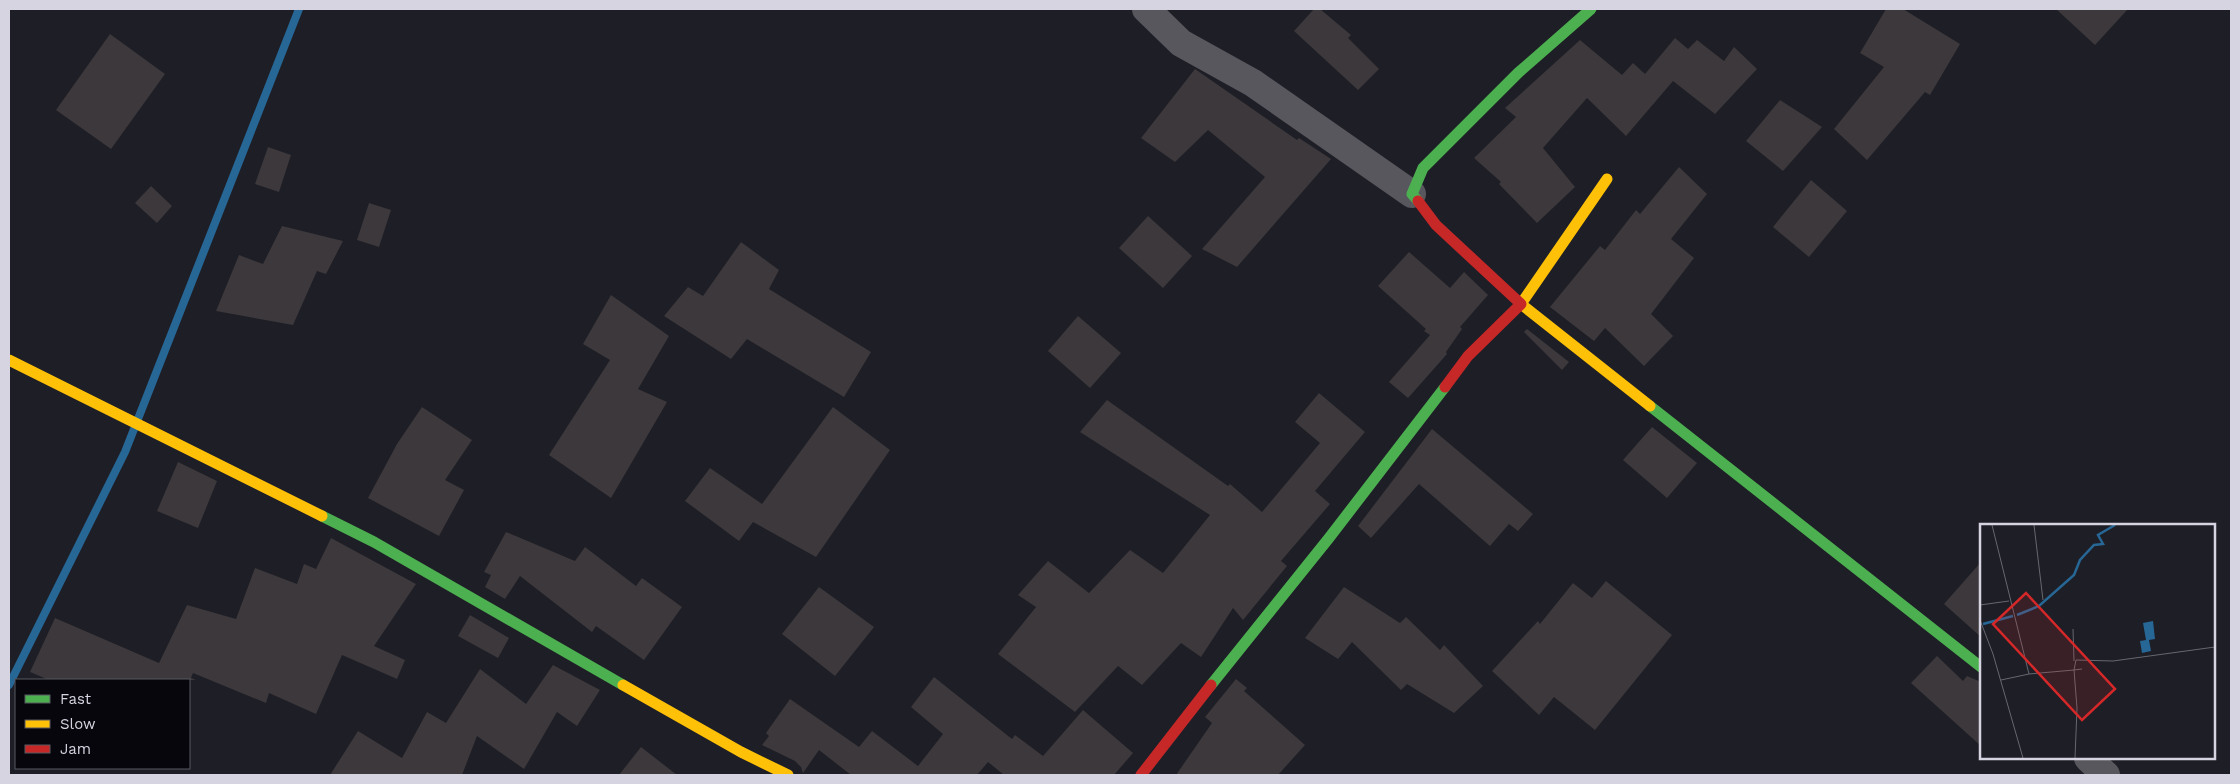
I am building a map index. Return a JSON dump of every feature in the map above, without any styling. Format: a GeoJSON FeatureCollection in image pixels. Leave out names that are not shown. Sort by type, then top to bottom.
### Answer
{"type":"FeatureCollection","features":[{"type":"Feature","properties":{"kind":"street"},"geometry":{"type":"LineString","coordinates":[[1146,9],[1181,43],[1253,83],[1412,194],[1436,225],[1521,304],[1980,666]]}},
{"type":"Feature","properties":{"kind":"street"},"geometry":{"type":"LineString","coordinates":[[1412,194],[1423,168],[1518,73],[1591,9]]}},
{"type":"Feature","properties":{"kind":"street"},"geometry":{"type":"LineString","coordinates":[[1141,775],[1167,739],[1329,538],[1468,356],[1521,304],[1607,179]]}},
{"type":"Feature","properties":{"kind":"street"},"geometry":{"type":"LineString","coordinates":[[9,360],[374,542],[742,752],[788,775]]}},
{"type":"Feature","properties":{"kind":"street"},"geometry":{"type":"LineString","coordinates":[[2089,759],[2106,775]]}},
{"type":"Feature","properties":{"kind":"building"},"geometry":{"type":"Polygon","coordinates":[[[1314,9],[1320,9],[1351,35],[1348,38],[1379,69],[1358,90],[1294,31],[1314,9]]]}},
{"type":"Feature","properties":{"kind":"building"},"geometry":{"type":"Polygon","coordinates":[[[1886,9],[1903,9],[1960,44],[1930,95],[1925,92],[1867,160],[1834,129],[1884,67],[1860,53],[1886,9]]]}},
{"type":"Feature","properties":{"kind":"building"},"geometry":{"type":"Polygon","coordinates":[[[2056,9],[2128,9],[2095,45],[2056,9]]]}},
{"type":"Feature","properties":{"kind":"building"},"geometry":{"type":"Polygon","coordinates":[[[110,34],[165,74],[111,149],[56,110],[110,34]]]}},
{"type":"Feature","properties":{"kind":"building"},"geometry":{"type":"Polygon","coordinates":[[[1675,38],[1688,49],[1697,40],[1724,61],[1734,47],[1757,69],[1715,114],[1673,81],[1626,136],[1587,98],[1543,148],[1575,187],[1537,223],[1499,184],[1501,182],[1474,158],[1516,117],[1505,108],[1580,40],[1622,75],[1633,63],[1645,74],[1675,38]]]}},
{"type":"Feature","properties":{"kind":"building"},"geometry":{"type":"Polygon","coordinates":[[[1195,69],[1297,140],[1299,138],[1331,159],[1237,267],[1202,249],[1265,177],[1208,130],[1175,162],[1141,138],[1195,69]]]}},
{"type":"Feature","properties":{"kind":"building"},"geometry":{"type":"Polygon","coordinates":[[[1780,100],[1822,127],[1783,171],[1746,141],[1780,100]]]}},
{"type":"Feature","properties":{"kind":"building"},"geometry":{"type":"Polygon","coordinates":[[[268,147],[291,155],[279,192],[255,184],[268,147]]]}},
{"type":"Feature","properties":{"kind":"building"},"geometry":{"type":"Polygon","coordinates":[[[1679,167],[1707,194],[1671,239],[1694,258],[1651,314],[1673,336],[1644,366],[1605,328],[1594,341],[1550,307],[1600,246],[1605,250],[1636,210],[1640,214],[1679,167]]]}},
{"type":"Feature","properties":{"kind":"building"},"geometry":{"type":"Polygon","coordinates":[[[1811,180],[1847,211],[1809,257],[1773,227],[1811,180]]]}},
{"type":"Feature","properties":{"kind":"building"},"geometry":{"type":"Polygon","coordinates":[[[151,186],[172,206],[157,223],[135,203],[151,186]]]}},
{"type":"Feature","properties":{"kind":"building"},"geometry":{"type":"Polygon","coordinates":[[[369,203],[391,210],[379,247],[357,240],[369,203]]]}},
{"type":"Feature","properties":{"kind":"building"},"geometry":{"type":"Polygon","coordinates":[[[1148,216],[1192,256],[1163,288],[1119,248],[1148,216]]]}},
{"type":"Feature","properties":{"kind":"building"},"geometry":{"type":"Polygon","coordinates":[[[282,226],[343,241],[326,274],[317,271],[293,325],[216,311],[239,255],[263,264],[282,226]]]}},
{"type":"Feature","properties":{"kind":"building"},"geometry":{"type":"Polygon","coordinates":[[[741,242],[779,270],[769,289],[871,352],[844,397],[747,339],[731,359],[664,316],[688,287],[703,296],[741,242]]]}},
{"type":"Feature","properties":{"kind":"building"},"geometry":{"type":"Polygon","coordinates":[[[1409,252],[1450,288],[1464,272],[1488,295],[1460,327],[1462,329],[1446,352],[1447,354],[1408,398],[1389,382],[1430,335],[1424,331],[1426,329],[1378,286],[1409,252]]]}},
{"type":"Feature","properties":{"kind":"building"},"geometry":{"type":"Polygon","coordinates":[[[611,295],[669,336],[638,389],[667,402],[611,498],[549,455],[610,360],[583,344],[611,295]]]}},
{"type":"Feature","properties":{"kind":"building"},"geometry":{"type":"Polygon","coordinates":[[[1078,316],[1121,353],[1090,388],[1048,351],[1078,316]]]}},
{"type":"Feature","properties":{"kind":"building"},"geometry":{"type":"Polygon","coordinates":[[[1527,329],[1569,362],[1562,370],[1524,332],[1527,329]]]}},
{"type":"Feature","properties":{"kind":"building"},"geometry":{"type":"Polygon","coordinates":[[[1319,393],[1365,432],[1315,491],[1330,504],[1281,561],[1287,566],[1243,620],[1233,608],[1201,657],[1181,643],[1142,685],[1118,666],[1075,712],[998,654],[1036,607],[1018,595],[1048,561],[1089,593],[1130,550],[1163,573],[1210,515],[1080,432],[1107,400],[1228,486],[1230,484],[1262,512],[1320,443],[1295,422],[1319,393]]]}},
{"type":"Feature","properties":{"kind":"building"},"geometry":{"type":"Polygon","coordinates":[[[422,407],[472,440],[445,480],[464,490],[439,536],[368,498],[397,444],[422,407]]]}},
{"type":"Feature","properties":{"kind":"building"},"geometry":{"type":"Polygon","coordinates":[[[833,407],[890,450],[816,557],[753,522],[739,541],[685,501],[710,468],[762,504],[833,407]]]}},
{"type":"Feature","properties":{"kind":"building"},"geometry":{"type":"Polygon","coordinates":[[[1652,427],[1697,463],[1667,498],[1623,460],[1652,427]]]}},
{"type":"Feature","properties":{"kind":"building"},"geometry":{"type":"Polygon","coordinates":[[[1432,429],[1533,514],[1518,531],[1509,524],[1490,546],[1419,484],[1371,538],[1358,526],[1432,429]]]}},
{"type":"Feature","properties":{"kind":"building"},"geometry":{"type":"Polygon","coordinates":[[[178,462],[217,481],[198,528],[157,511],[178,462]]]}},
{"type":"Feature","properties":{"kind":"building"},"geometry":{"type":"Polygon","coordinates":[[[506,532],[575,561],[585,547],[636,586],[642,578],[682,607],[644,660],[596,626],[592,632],[520,576],[505,599],[485,587],[491,575],[484,572],[506,532]]]}},
{"type":"Feature","properties":{"kind":"building"},"geometry":{"type":"Polygon","coordinates":[[[331,538],[416,584],[374,646],[405,660],[397,679],[342,655],[316,714],[269,693],[266,703],[193,673],[191,678],[196,680],[47,679],[30,672],[55,618],[159,663],[187,605],[236,619],[255,568],[297,584],[304,564],[316,569],[331,538]]]}},
{"type":"Feature","properties":{"kind":"building"},"geometry":{"type":"Polygon","coordinates":[[[1980,563],[1980,636],[1944,604],[1980,563]]]}},
{"type":"Feature","properties":{"kind":"building"},"geometry":{"type":"Polygon","coordinates":[[[1606,581],[1672,635],[1595,730],[1554,697],[1539,715],[1492,671],[1538,621],[1540,624],[1573,583],[1592,598],[1606,581]]]}},
{"type":"Feature","properties":{"kind":"building"},"geometry":{"type":"Polygon","coordinates":[[[819,587],[874,627],[835,676],[782,634],[819,587]]]}},
{"type":"Feature","properties":{"kind":"building"},"geometry":{"type":"Polygon","coordinates":[[[1344,587],[1400,623],[1406,617],[1440,650],[1444,645],[1483,686],[1454,713],[1407,684],[1401,690],[1352,642],[1338,659],[1305,638],[1344,587]]]}},
{"type":"Feature","properties":{"kind":"building"},"geometry":{"type":"Polygon","coordinates":[[[470,615],[509,638],[498,658],[458,636],[470,615]]]}},
{"type":"Feature","properties":{"kind":"building"},"geometry":{"type":"Polygon","coordinates":[[[1937,656],[1963,681],[1967,676],[1980,682],[1980,745],[1911,683],[1937,656]]]}},
{"type":"Feature","properties":{"kind":"building"},"geometry":{"type":"Polygon","coordinates":[[[553,665],[600,690],[577,726],[557,712],[524,769],[477,736],[462,775],[330,775],[358,731],[402,758],[427,712],[446,723],[480,669],[526,704],[553,665]]]}},
{"type":"Feature","properties":{"kind":"building"},"geometry":{"type":"Polygon","coordinates":[[[934,677],[1012,739],[1015,735],[1043,756],[1083,710],[1133,753],[1114,775],[1004,775],[988,762],[977,775],[851,775],[819,750],[803,773],[801,767],[795,761],[762,745],[769,736],[766,733],[790,699],[859,747],[872,731],[918,766],[943,734],[911,707],[934,677]]]}},
{"type":"Feature","properties":{"kind":"building"},"geometry":{"type":"Polygon","coordinates":[[[1236,679],[1247,688],[1244,691],[1305,745],[1278,775],[1176,775],[1212,723],[1205,717],[1236,679]]]}},
{"type":"Feature","properties":{"kind":"building"},"geometry":{"type":"Polygon","coordinates":[[[641,747],[677,775],[619,775],[641,747]]]}},
{"type":"Feature","properties":{"kind":"waterway"},"geometry":{"type":"LineString","coordinates":[[9,685],[125,452],[299,9]]}},
{"type":"Feature","properties":{"kind":"traffic: fast"},"geometry":{"type":"LineString","coordinates":[[1418,201],[1412,194],[1423,168],[1518,73],[1591,9]]}},
{"type":"Feature","properties":{"kind":"traffic: fast"},"geometry":{"type":"LineString","coordinates":[[1211,685],[1329,538],[1445,387]]}},
{"type":"Feature","properties":{"kind":"traffic: fast"},"geometry":{"type":"LineString","coordinates":[[1650,406],[1980,666]]}},
{"type":"Feature","properties":{"kind":"traffic: fast"},"geometry":{"type":"LineString","coordinates":[[322,516],[374,542],[623,685]]}},
{"type":"Feature","properties":{"kind":"traffic: slow"},"geometry":{"type":"LineString","coordinates":[[1607,179],[1521,304],[1650,406]]}},
{"type":"Feature","properties":{"kind":"traffic: slow"},"geometry":{"type":"LineString","coordinates":[[9,360],[322,516]]}},
{"type":"Feature","properties":{"kind":"traffic: slow"},"geometry":{"type":"LineString","coordinates":[[623,685],[741,752],[788,775]]}},
{"type":"Feature","properties":{"kind":"traffic: jam"},"geometry":{"type":"LineString","coordinates":[[1418,201],[1436,225],[1521,304],[1468,356],[1445,387]]}},
{"type":"Feature","properties":{"kind":"traffic: jam"},"geometry":{"type":"LineString","coordinates":[[1141,775],[1211,685]]}}]}
